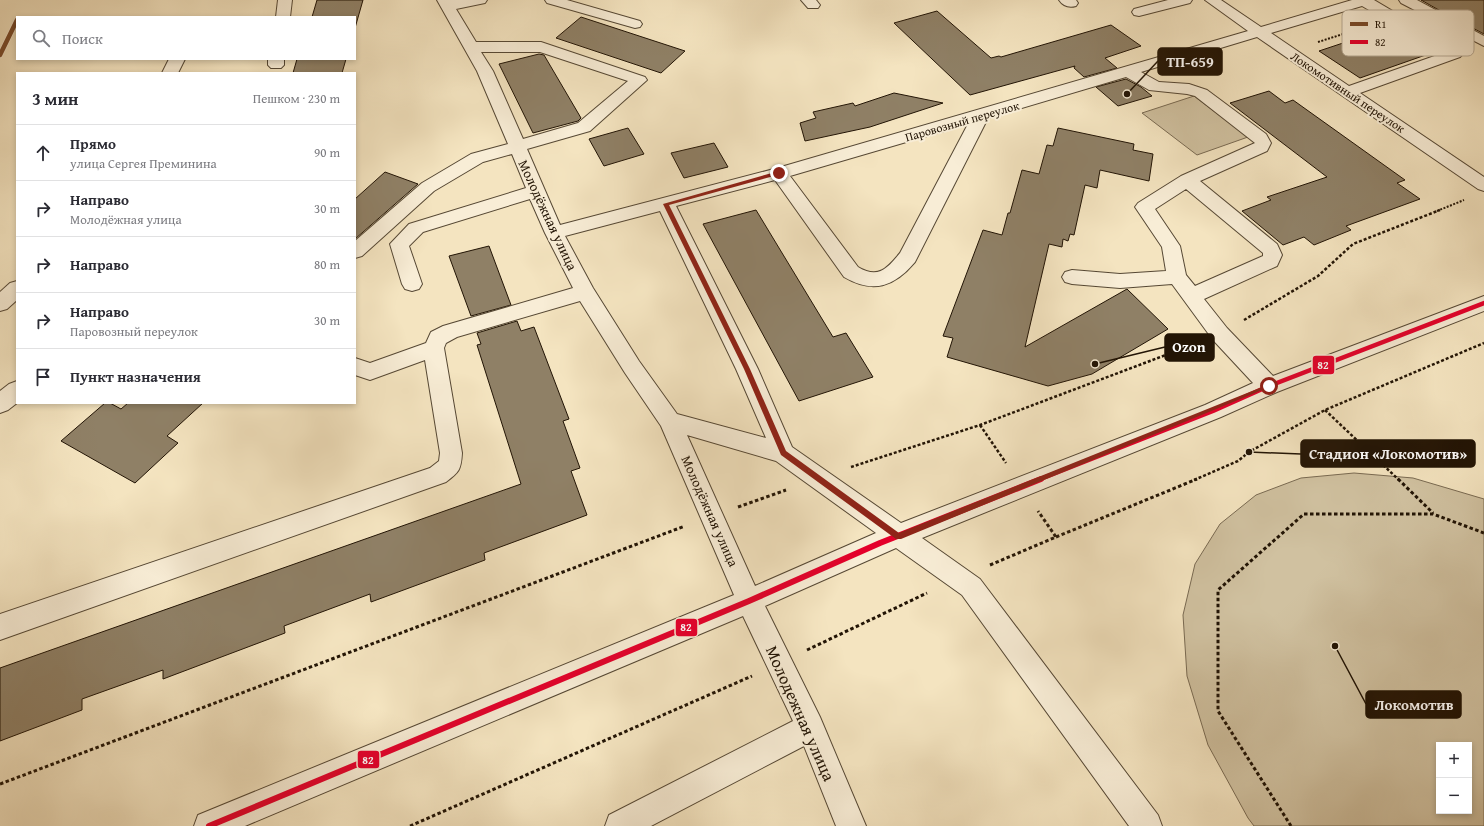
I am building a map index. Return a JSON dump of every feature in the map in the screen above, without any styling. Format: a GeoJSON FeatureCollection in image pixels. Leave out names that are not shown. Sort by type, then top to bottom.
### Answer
{"type":"FeatureCollection","features":[{"type":"Feature","properties":{"kind":"street"},"geometry":{"type":"LineString","coordinates":[[283,16],[285,0]]}},
{"type":"Feature","properties":{"kind":"street"},"geometry":{"type":"LineString","coordinates":[[446,3],[480,0]]}},
{"type":"Feature","properties":{"kind":"street"},"geometry":{"type":"LineString","coordinates":[[552,0],[635,24]]}},
{"type":"Feature","properties":{"kind":"street"},"geometry":{"type":"LineString","coordinates":[[1139,12],[1185,0]]}},
{"type":"Feature","properties":{"kind":"street","name":"Локомотивный переулок"},"geometry":{"type":"LineString","coordinates":[[1212,0],[1484,185]]}},
{"type":"Feature","properties":{"kind":"street"},"geometry":{"type":"LineString","coordinates":[[1406,0],[1425,10]]}},
{"type":"Feature","properties":{"kind":"street"},"geometry":{"type":"LineString","coordinates":[[1365,1],[1379,10]]}},
{"type":"Feature","properties":{"kind":"street","name":"Паровозный переулок"},"geometry":{"type":"LineString","coordinates":[[554,233],[779,173],[1129,72],[1365,1]]}},
{"type":"Feature","properties":{"kind":"street","name":"Молодёжная улица"},"geometry":{"type":"LineString","coordinates":[[446,3],[485,71],[554,233],[584,292],[632,367],[670,421],[749,601]]}},
{"type":"Feature","properties":{"kind":"street"},"geometry":{"type":"LineString","coordinates":[[1474,37],[1484,42]]}},
{"type":"Feature","properties":{"kind":"street"},"geometry":{"type":"LineString","coordinates":[[356,250],[428,186],[477,158],[584,127],[639,80],[541,47],[471,46]]}},
{"type":"Feature","properties":{"kind":"street"},"geometry":{"type":"LineString","coordinates":[[1348,92],[1449,56]]}},
{"type":"Feature","properties":{"kind":"street"},"geometry":{"type":"LineString","coordinates":[[170,72],[176,60]]}},
{"type":"Feature","properties":{"kind":"street"},"geometry":{"type":"LineString","coordinates":[[1129,72],[1155,87],[1189,89],[1201,93],[1260,138],[1263,143],[1261,147],[1187,180],[1144,207],[1171,246],[1177,277],[1220,334],[1269,386]]}},
{"type":"Feature","properties":{"kind":"street"},"geometry":{"type":"LineString","coordinates":[[779,173],[851,272],[860,278],[870,280],[882,279],[892,275],[908,257],[981,115]]}},
{"type":"Feature","properties":{"kind":"street"},"geometry":{"type":"LineString","coordinates":[[1187,180],[1270,249],[1273,255],[1270,261],[1192,296]]}},
{"type":"Feature","properties":{"kind":"street"},"geometry":{"type":"LineString","coordinates":[[412,284],[399,244],[416,228],[536,191]]}},
{"type":"Feature","properties":{"kind":"street"},"geometry":{"type":"LineString","coordinates":[[666,204],[747,369],[783,453]]}},
{"type":"Feature","properties":{"kind":"street"},"geometry":{"type":"LineString","coordinates":[[1072,277],[1120,281],[1177,277]]}},
{"type":"Feature","properties":{"kind":"street"},"geometry":{"type":"LineString","coordinates":[[0,304],[16,289]]}},
{"type":"Feature","properties":{"kind":"street"},"geometry":{"type":"LineString","coordinates":[[0,627],[438,476],[450,466],[451,453],[434,348],[438,338],[450,331],[584,292]]}},
{"type":"Feature","properties":{"kind":"street"},"geometry":{"type":"LineString","coordinates":[[209,826],[749,601],[898,537],[1269,386],[1484,303]]}},
{"type":"Feature","properties":{"kind":"street"},"geometry":{"type":"LineString","coordinates":[[356,366],[370,372],[434,348]]}},
{"type":"Feature","properties":{"kind":"street"},"geometry":{"type":"LineString","coordinates":[[0,404],[16,391]]}},
{"type":"Feature","properties":{"kind":"street"},"geometry":{"type":"LineString","coordinates":[[670,421],[783,453],[820,478],[898,537],[971,587],[1147,826]]}},
{"type":"Feature","properties":{"kind":"street","name":"Молодежная улица"},"geometry":{"type":"LineString","coordinates":[[749,601],[810,727],[851,826]]}},
{"type":"Feature","properties":{"kind":"street"},"geometry":{"type":"LineString","coordinates":[[620,826],[810,727]]}},
{"type":"Feature","properties":{"kind":"path"},"geometry":{"type":"LineString","coordinates":[[1289,52],[1342,35]]}},
{"type":"Feature","properties":{"kind":"path"},"geometry":{"type":"LineString","coordinates":[[0,784],[712,516],[980,424],[1220,334],[1318,276],[1353,244],[1469,198]]}},
{"type":"Feature","properties":{"kind":"path"},"geometry":{"type":"LineString","coordinates":[[1056,537],[1161,495],[1238,461],[1249,452],[1325,410],[1484,343]]}},
{"type":"Feature","properties":{"kind":"path"},"geometry":{"type":"LineString","coordinates":[[1325,410],[1434,514]]}},
{"type":"Feature","properties":{"kind":"path"},"geometry":{"type":"LineString","coordinates":[[1291,826],[1218,711],[1218,590],[1304,514],[1434,514],[1484,533]]}},
{"type":"Feature","properties":{"kind":"shaded area"},"geometry":{"type":"Polygon","coordinates":[[[1194,96],[1248,137],[1197,155],[1142,113],[1194,96]]]}},
{"type":"Feature","properties":{"kind":"shaded area"},"geometry":{"type":"Polygon","coordinates":[[[1354,473],[1413,478],[1484,499],[1484,826],[1254,826],[1248,818],[1208,745],[1187,676],[1183,615],[1195,564],[1220,524],[1256,495],[1301,478],[1354,473]]]}},
{"type":"Feature","properties":{"kind":"building"},"geometry":{"type":"Polygon","coordinates":[[[317,0],[363,0],[356,24],[356,16],[312,16],[317,0]]]}},
{"type":"Feature","properties":{"kind":"building"},"geometry":{"type":"Polygon","coordinates":[[[1421,0],[1484,0],[1484,34],[1474,29],[1474,10],[1437,9],[1421,0]]]}},
{"type":"Feature","properties":{"kind":"building"},"geometry":{"type":"Polygon","coordinates":[[[937,11],[991,58],[1001,57],[1111,25],[1141,46],[1105,58],[1117,68],[1084,77],[1074,68],[1075,66],[970,95],[894,23],[937,11]]]}},
{"type":"Feature","properties":{"kind":"building"},"geometry":{"type":"Polygon","coordinates":[[[581,17],[685,51],[661,73],[556,38],[581,17]]]}},
{"type":"Feature","properties":{"kind":"building"},"geometry":{"type":"Polygon","coordinates":[[[1342,43],[1342,56],[1423,56],[1360,78],[1319,51],[1342,43]]]}},
{"type":"Feature","properties":{"kind":"building"},"geometry":{"type":"Polygon","coordinates":[[[539,54],[544,55],[581,118],[578,121],[533,133],[499,64],[539,54]]]}},
{"type":"Feature","properties":{"kind":"building"},"geometry":{"type":"Polygon","coordinates":[[[297,60],[346,60],[342,72],[293,72],[297,60]]]}},
{"type":"Feature","properties":{"kind":"building"},"geometry":{"type":"Polygon","coordinates":[[[1126,79],[1141,87],[1152,96],[1118,106],[1096,87],[1126,79]]]}},
{"type":"Feature","properties":{"kind":"building"},"geometry":{"type":"Polygon","coordinates":[[[1269,91],[1285,103],[1293,100],[1405,180],[1397,183],[1420,199],[1346,226],[1351,230],[1314,245],[1304,237],[1283,245],[1242,211],[1271,200],[1267,197],[1327,177],[1230,103],[1269,91]]]}},
{"type":"Feature","properties":{"kind":"building"},"geometry":{"type":"Polygon","coordinates":[[[894,93],[943,103],[870,127],[805,141],[800,123],[816,118],[813,112],[853,103],[855,106],[894,93]]]}},
{"type":"Feature","properties":{"kind":"building"},"geometry":{"type":"Polygon","coordinates":[[[628,128],[644,154],[604,166],[589,139],[628,128]]]}},
{"type":"Feature","properties":{"kind":"building"},"geometry":{"type":"Polygon","coordinates":[[[1058,128],[1134,144],[1133,150],[1153,154],[1149,181],[1100,170],[1097,188],[1085,185],[1074,235],[1070,234],[1068,241],[1063,239],[1062,247],[1049,244],[1025,347],[1127,289],[1168,329],[1092,374],[1048,386],[947,357],[953,338],[943,336],[983,230],[1002,235],[1022,170],[1039,174],[1047,145],[1053,146],[1058,128]]]}},
{"type":"Feature","properties":{"kind":"building"},"geometry":{"type":"Polygon","coordinates":[[[714,143],[728,167],[684,178],[671,153],[714,143]]]}},
{"type":"Feature","properties":{"kind":"building"},"geometry":{"type":"Polygon","coordinates":[[[385,172],[418,184],[356,238],[356,198],[385,172]]]}},
{"type":"Feature","properties":{"kind":"building"},"geometry":{"type":"Polygon","coordinates":[[[756,210],[833,337],[846,333],[873,377],[799,401],[703,224],[756,210]]]}},
{"type":"Feature","properties":{"kind":"building"},"geometry":{"type":"Polygon","coordinates":[[[489,246],[511,305],[471,316],[449,256],[489,246]]]}},
{"type":"Feature","properties":{"kind":"building"},"geometry":{"type":"Polygon","coordinates":[[[517,321],[521,331],[534,327],[569,419],[563,421],[580,468],[571,471],[587,515],[484,553],[485,560],[371,602],[370,594],[284,626],[285,633],[163,679],[163,670],[82,699],[82,710],[0,741],[0,668],[521,484],[477,345],[481,344],[477,333],[517,321]]]}},
{"type":"Feature","properties":{"kind":"building"},"geometry":{"type":"Polygon","coordinates":[[[104,404],[112,404],[121,409],[127,404],[202,404],[167,436],[178,443],[135,483],[61,441],[104,404]]]}},
{"type":"Feature","properties":{"kind":"transit line","name":"R1"},"geometry":{"type":"LineString","coordinates":[[0,55],[16,22]]}},
{"type":"Feature","properties":{"kind":"transit line","name":"82"},"geometry":{"type":"LineString","coordinates":[[209,826],[749,601],[880,543],[1213,411],[1269,386],[1484,303]]}},
{"type":"Feature","properties":{"kind":"place","name":"ТП-659"},"geometry":{"type":"Point","coordinates":[1127,94]}},
{"type":"Feature","properties":{"kind":"place","name":"Ozon"},"geometry":{"type":"Point","coordinates":[1095,364]}},
{"type":"Feature","properties":{"kind":"place","name":"Стадион «Локомотив»"},"geometry":{"type":"Point","coordinates":[1249,452]}},
{"type":"Feature","properties":{"kind":"place","name":"Локомотив"},"geometry":{"type":"Point","coordinates":[1335,646]}},
{"type":"Feature","properties":{"kind":"route"},"geometry":{"type":"LineString","coordinates":[[779,173],[666,204],[747,369],[783,453],[820,478],[898,537],[1213,411],[1269,386]]}}]}
